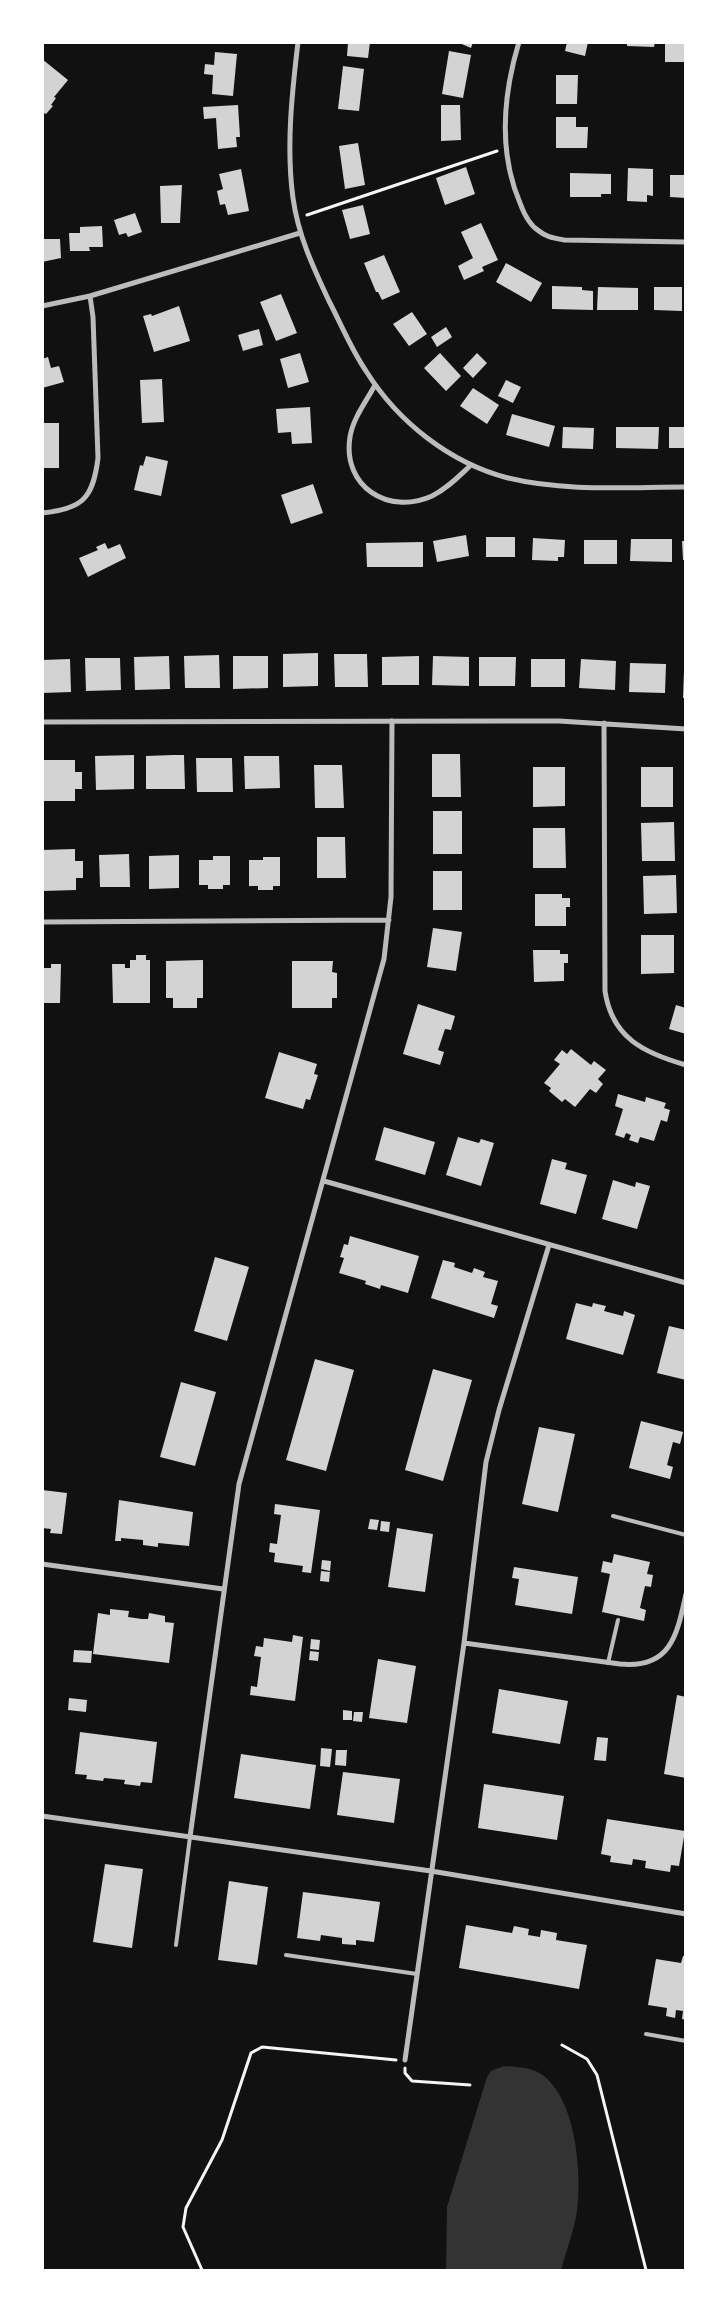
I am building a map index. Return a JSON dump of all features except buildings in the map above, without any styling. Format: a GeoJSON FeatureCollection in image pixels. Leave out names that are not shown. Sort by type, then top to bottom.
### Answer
{"type":"FeatureCollection","features":[{"type":"Feature","properties":{"kind":"street"},"geometry":{"type":"LineString","coordinates":[[298,42],[291,146],[291,175],[300,233],[315,270],[352,347],[375,385],[412,426],[433,442],[471,464],[507,478],[562,486],[686,487]]}},
{"type":"Feature","properties":{"kind":"street"},"geometry":{"type":"LineString","coordinates":[[519,42],[507,93],[506,148],[510,174],[530,224],[547,236],[564,240],[686,242]]}},
{"type":"Feature","properties":{"kind":"street"},"geometry":{"type":"LineString","coordinates":[[42,306],[90,296],[300,233]]}},
{"type":"Feature","properties":{"kind":"street"},"geometry":{"type":"LineString","coordinates":[[42,513],[62,511],[82,503],[90,491],[96,476],[98,458],[93,317],[90,296]]}},
{"type":"Feature","properties":{"kind":"street"},"geometry":{"type":"LineString","coordinates":[[375,385],[353,423],[350,437],[349,456],[354,473],[365,488],[380,498],[389,501],[398,503],[417,501],[432,496],[450,485],[471,464]]}},
{"type":"Feature","properties":{"kind":"street"},"geometry":{"type":"LineString","coordinates":[[190,1837],[223,1589],[243,1465],[380,978],[389,920],[392,721]]}},
{"type":"Feature","properties":{"kind":"street"},"geometry":{"type":"LineString","coordinates":[[42,722],[392,721],[604,723],[686,729]]}},
{"type":"Feature","properties":{"kind":"street"},"geometry":{"type":"LineString","coordinates":[[604,723],[605,991],[607,1004],[621,1030],[631,1041],[658,1057],[686,1065]]}},
{"type":"Feature","properties":{"kind":"street"},"geometry":{"type":"LineString","coordinates":[[42,922],[389,920]]}},
{"type":"Feature","properties":{"kind":"street"},"geometry":{"type":"LineString","coordinates":[[324,1181],[686,1283]]}},
{"type":"Feature","properties":{"kind":"street"},"geometry":{"type":"LineString","coordinates":[[405,2060],[464,1643],[486,1462],[499,1410],[549,1245]]}},
{"type":"Feature","properties":{"kind":"street"},"geometry":{"type":"LineString","coordinates":[[42,1564],[223,1589]]}},
{"type":"Feature","properties":{"kind":"street"},"geometry":{"type":"LineString","coordinates":[[464,1643],[632,1666],[643,1664],[663,1654],[676,1636],[686,1594]]}},
{"type":"Feature","properties":{"kind":"street"},"geometry":{"type":"LineString","coordinates":[[42,1816],[431,1871],[686,1914]]}},
{"type":"Feature","properties":{"kind":"lane"},"geometry":{"type":"LineString","coordinates":[[613,1516],[686,1535]]}},
{"type":"Feature","properties":{"kind":"lane"},"geometry":{"type":"LineString","coordinates":[[608,1663],[618,1620]]}},
{"type":"Feature","properties":{"kind":"lane"},"geometry":{"type":"LineString","coordinates":[[176,1945],[190,1837]]}},
{"type":"Feature","properties":{"kind":"lane"},"geometry":{"type":"LineString","coordinates":[[286,1955],[417,1974]]}},
{"type":"Feature","properties":{"kind":"lane"},"geometry":{"type":"LineString","coordinates":[[646,2034],[686,2041]]}},
{"type":"Feature","properties":{"kind":"path"},"geometry":{"type":"LineString","coordinates":[[296,215],[308,215],[506,148]]}},
{"type":"Feature","properties":{"kind":"path"},"geometry":{"type":"LineString","coordinates":[[562,2045],[587,2058],[597,2075],[646,2270]]}},
{"type":"Feature","properties":{"kind":"path"},"geometry":{"type":"LineString","coordinates":[[202,2270],[183,2227],[186,2208],[222,2140],[251,2053],[262,2047],[405,2060],[405,2074],[412,2081],[470,2085]]}},
{"type":"Feature","properties":{"kind":"shaded area"},"geometry":{"type":"Polygon","coordinates":[[[504,2066],[519,2067],[541,2074],[553,2085],[569,2117],[577,2157],[578,2177],[577,2211],[572,2233],[561,2270],[446,2270],[447,2207],[487,2077],[491,2071],[504,2066]]]}}]}
